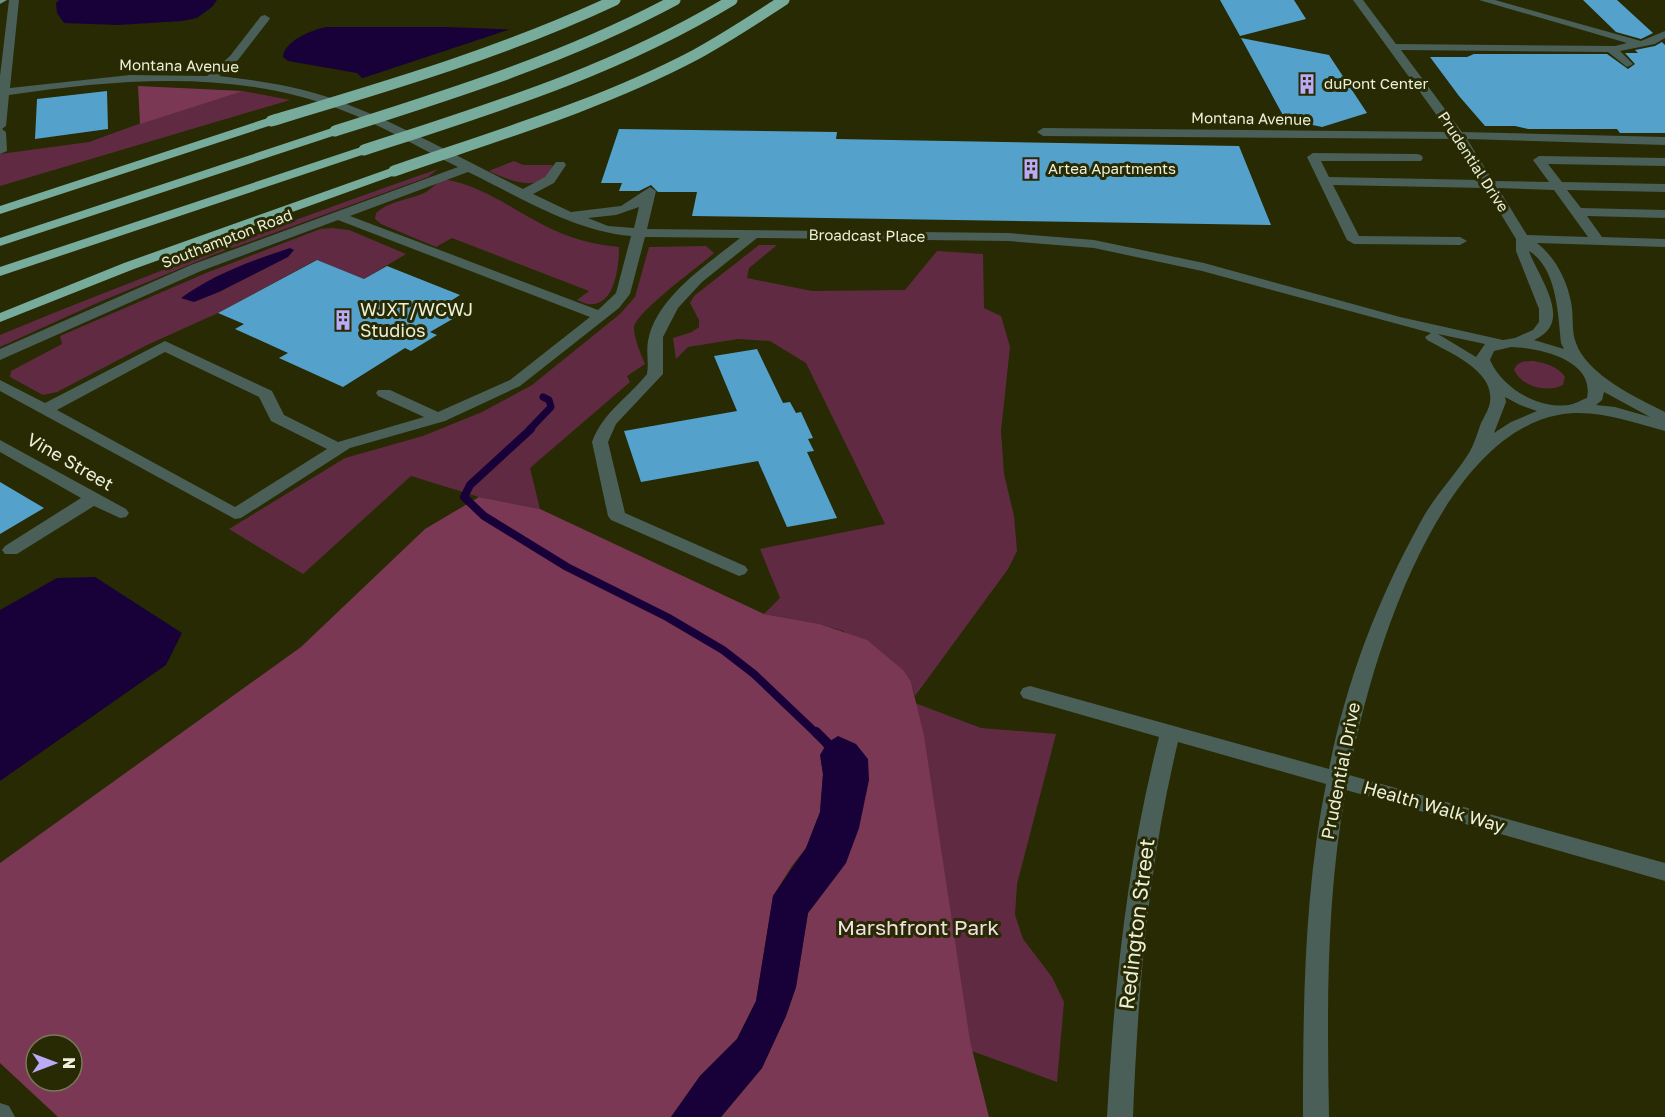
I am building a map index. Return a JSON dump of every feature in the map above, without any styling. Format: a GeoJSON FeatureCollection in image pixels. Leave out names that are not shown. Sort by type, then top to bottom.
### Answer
{"type":"FeatureCollection","features":[{"type":"Feature","properties":{"kind":"highway"},"geometry":{"type":"LineString","coordinates":[[0,210],[271,121],[471,59],[557,27],[615,0]]}},
{"type":"Feature","properties":{"kind":"highway"},"geometry":{"type":"LineString","coordinates":[[0,242],[448,95],[550,59],[614,32],[675,0]]}},
{"type":"Feature","properties":{"kind":"highway"},"geometry":{"type":"LineString","coordinates":[[0,272],[569,81],[656,43],[732,0]]}},
{"type":"Feature","properties":{"kind":"highway"},"geometry":{"type":"LineString","coordinates":[[0,318],[129,266],[548,117],[625,86],[714,44],[784,0]]}},
{"type":"Feature","properties":{"kind":"highway"},"geometry":{"type":"LineString","coordinates":[[0,199],[271,121]]}},
{"type":"Feature","properties":{"kind":"street"},"geometry":{"type":"LineString","coordinates":[[0,126],[14,0]]}},
{"type":"Feature","properties":{"kind":"street","name":"Prudential Drive"},"geometry":{"type":"LineString","coordinates":[[1358,0],[1460,137],[1523,239],[1541,253],[1557,278],[1564,300],[1568,343],[1585,369]]}},
{"type":"Feature","properties":{"kind":"street"},"geometry":{"type":"LineString","coordinates":[[1484,0],[1643,44]]}},
{"type":"Feature","properties":{"kind":"street"},"geometry":{"type":"LineString","coordinates":[[208,80],[234,58],[265,18]]}},
{"type":"Feature","properties":{"kind":"street"},"geometry":{"type":"LineString","coordinates":[[1615,49],[1643,44],[1665,34]]}},
{"type":"Feature","properties":{"kind":"street"},"geometry":{"type":"LineString","coordinates":[[1393,47],[1665,51]]}},
{"type":"Feature","properties":{"kind":"street"},"geometry":{"type":"LineString","coordinates":[[1615,49],[1627,64]]}},
{"type":"Feature","properties":{"kind":"street","name":"Montana Avenue"},"geometry":{"type":"LineString","coordinates":[[2,93],[96,81],[208,80],[273,87],[327,100],[354,111]]}},
{"type":"Feature","properties":{"kind":"street","name":"Broadcast Place"},"geometry":{"type":"LineString","coordinates":[[354,111],[569,216],[606,230],[640,233],[1008,237],[1094,244],[1204,267],[1398,321],[1499,343],[1518,342],[1550,347],[1585,369],[1617,394],[1665,417]]}},
{"type":"Feature","properties":{"kind":"street"},"geometry":{"type":"LineString","coordinates":[[0,132],[1,151]]}},
{"type":"Feature","properties":{"kind":"street","name":"Montana Avenue"},"geometry":{"type":"LineString","coordinates":[[1043,132],[1665,141]]}},
{"type":"Feature","properties":{"kind":"street"},"geometry":{"type":"LineString","coordinates":[[1304,136],[1354,240],[1460,241]]}},
{"type":"Feature","properties":{"kind":"street"},"geometry":{"type":"LineString","coordinates":[[1313,157],[1417,158]]}},
{"type":"Feature","properties":{"kind":"street"},"geometry":{"type":"LineString","coordinates":[[1599,242],[1539,160],[1665,162]]}},
{"type":"Feature","properties":{"kind":"street"},"geometry":{"type":"LineString","coordinates":[[524,194],[550,180],[560,165]]}},
{"type":"Feature","properties":{"kind":"street","name":"Southampton Road"},"geometry":{"type":"LineString","coordinates":[[0,355],[163,281],[470,167]]}},
{"type":"Feature","properties":{"kind":"street"},"geometry":{"type":"LineString","coordinates":[[1325,181],[1665,188]]}},
{"type":"Feature","properties":{"kind":"street"},"geometry":{"type":"LineString","coordinates":[[0,385],[235,514],[338,448],[439,418],[524,377],[600,316],[622,294],[651,192],[639,203],[622,210],[569,216]]}},
{"type":"Feature","properties":{"kind":"street"},"geometry":{"type":"LineString","coordinates":[[1577,212],[1665,214]]}},
{"type":"Feature","properties":{"kind":"street"},"geometry":{"type":"LineString","coordinates":[[337,215],[600,316]]}},
{"type":"Feature","properties":{"kind":"street"},"geometry":{"type":"LineString","coordinates":[[739,570],[617,516],[600,442],[612,418],[655,374],[655,342],[670,308],[689,288],[754,234]]}},
{"type":"Feature","properties":{"kind":"street"},"geometry":{"type":"LineString","coordinates":[[1523,239],[1665,243]]}},
{"type":"Feature","properties":{"kind":"street","name":"Prudential Drive"},"geometry":{"type":"LineString","coordinates":[[1518,342],[1538,333],[1546,315],[1542,291],[1522,253],[1523,239]]}},
{"type":"Feature","properties":{"kind":"street","name":"Broadcast Place"},"geometry":{"type":"LineString","coordinates":[[1398,321],[1456,349],[1520,400],[1541,407],[1568,409]]}},
{"type":"Feature","properties":{"kind":"street","name":"Prudential Drive"},"geometry":{"type":"LineString","coordinates":[[1316,1117],[1314,1035],[1318,932],[1326,842],[1358,684],[1394,590],[1436,511],[1476,455],[1498,402],[1490,377],[1482,365],[1483,353],[1499,343]]}},
{"type":"Feature","properties":{"kind":"street"},"geometry":{"type":"LineString","coordinates":[[45,410],[165,346],[266,394],[277,418],[338,448]]}},
{"type":"Feature","properties":{"kind":"street"},"geometry":{"type":"LineString","coordinates":[[1568,409],[1590,404],[1596,396],[1597,387],[1585,369]]}},
{"type":"Feature","properties":{"kind":"street"},"geometry":{"type":"LineString","coordinates":[[384,393],[439,418]]}},
{"type":"Feature","properties":{"kind":"street"},"geometry":{"type":"LineString","coordinates":[[1568,409],[1604,410],[1665,426]]}},
{"type":"Feature","properties":{"kind":"street","name":"Prudential Drive"},"geometry":{"type":"LineString","coordinates":[[1476,455],[1521,422],[1568,409]]}},
{"type":"Feature","properties":{"kind":"street","name":"Vine Street"},"geometry":{"type":"LineString","coordinates":[[0,445],[120,513]]}},
{"type":"Feature","properties":{"kind":"street"},"geometry":{"type":"LineString","coordinates":[[11,550],[94,498]]}},
{"type":"Feature","properties":{"kind":"street","name":"Health Walk Way"},"geometry":{"type":"LineString","coordinates":[[1030,693],[1665,872]]}},
{"type":"Feature","properties":{"kind":"street","name":"Redington Street"},"geometry":{"type":"LineString","coordinates":[[1120,1117],[1134,926],[1146,841],[1170,732]]}},
{"type":"Feature","properties":{"kind":"green space"},"geometry":{"type":"Polygon","coordinates":[[[138,86],[243,91],[140,124],[138,86]]]}},
{"type":"Feature","properties":{"kind":"green space"},"geometry":{"type":"Polygon","coordinates":[[[243,91],[290,100],[0,186],[0,154],[89,142],[177,110],[243,91]]]}},
{"type":"Feature","properties":{"kind":"green space"},"geometry":{"type":"Polygon","coordinates":[[[514,161],[523,165],[553,165],[549,175],[534,183],[515,181],[489,171],[514,161]]]}},
{"type":"Feature","properties":{"kind":"green space"},"geometry":{"type":"Polygon","coordinates":[[[438,169],[428,177],[213,255],[97,303],[0,347],[0,335],[54,313],[218,249],[438,169]]]}},
{"type":"Feature","properties":{"kind":"green space"},"geometry":{"type":"Polygon","coordinates":[[[443,179],[488,194],[541,224],[564,234],[587,242],[619,247],[615,280],[606,298],[598,303],[589,304],[577,300],[589,291],[452,238],[436,247],[381,224],[375,219],[376,213],[381,209],[424,193],[443,179]]]}},
{"type":"Feature","properties":{"kind":"green space"},"geometry":{"type":"Polygon","coordinates":[[[320,229],[349,230],[406,254],[364,279],[316,260],[218,313],[147,345],[57,392],[43,395],[10,377],[11,371],[62,344],[60,336],[206,273],[320,229]]]}},
{"type":"Feature","properties":{"kind":"green space"},"geometry":{"type":"Polygon","coordinates":[[[759,245],[777,245],[749,268],[747,278],[812,291],[905,290],[937,251],[983,254],[984,308],[1001,316],[1010,347],[1001,431],[1004,474],[1014,516],[1017,551],[1008,569],[915,696],[911,682],[843,631],[820,624],[764,614],[780,598],[760,549],[885,524],[806,363],[770,341],[738,339],[688,347],[676,359],[673,338],[692,332],[699,327],[699,320],[690,303],[694,296],[759,245]]]}},
{"type":"Feature","properties":{"kind":"green space"},"geometry":{"type":"Polygon","coordinates":[[[706,246],[714,253],[656,301],[637,321],[634,328],[635,337],[645,364],[627,376],[630,382],[530,468],[540,509],[479,497],[411,476],[303,574],[229,529],[345,458],[423,436],[482,412],[532,385],[620,314],[635,297],[649,247],[706,246]]]}},
{"type":"Feature","properties":{"kind":"green space"},"geometry":{"type":"Polygon","coordinates":[[[1533,361],[1559,370],[1565,377],[1563,385],[1543,388],[1523,381],[1514,370],[1515,367],[1521,362],[1533,361]]]}},
{"type":"Feature","properties":{"kind":"green space"},"geometry":{"type":"Polygon","coordinates":[[[479,497],[540,509],[764,614],[820,624],[867,640],[903,670],[911,682],[924,736],[970,1041],[989,1117],[721,1117],[762,1068],[786,1016],[796,987],[808,913],[846,863],[820,755],[823,774],[820,812],[806,848],[773,896],[756,1001],[737,1039],[700,1076],[671,1117],[58,1117],[32,1093],[84,1093],[84,1033],[24,1033],[24,1085],[0,1063],[0,863],[301,647],[425,529],[479,497]]]}},
{"type":"Feature","properties":{"kind":"green space","name":"Marshfront Park"},"geometry":{"type":"Polygon","coordinates":[[[907,700],[981,728],[1056,734],[1017,884],[1015,915],[1023,939],[1052,977],[1064,1002],[1057,1082],[796,987],[907,700]]]}},
{"type":"Feature","properties":{"kind":"shaded area"},"geometry":{"type":"Polygon","coordinates":[[[59,0],[217,0],[212,7],[197,18],[118,25],[64,23],[57,13],[56,3],[59,0]]]}},
{"type":"Feature","properties":{"kind":"shaded area"},"geometry":{"type":"Polygon","coordinates":[[[326,27],[446,27],[522,30],[365,81],[357,73],[288,61],[283,57],[293,41],[326,27]]]}},
{"type":"Feature","properties":{"kind":"shaded area"},"geometry":{"type":"Polygon","coordinates":[[[290,248],[294,250],[288,257],[219,292],[194,302],[181,298],[219,275],[290,248]]]}},
{"type":"Feature","properties":{"kind":"shaded area"},"geometry":{"type":"Polygon","coordinates":[[[95,577],[182,633],[166,665],[0,781],[0,610],[57,578],[95,577]]]}},
{"type":"Feature","properties":{"kind":"shaded area"},"geometry":{"type":"Polygon","coordinates":[[[838,736],[856,744],[868,759],[869,780],[859,828],[846,863],[808,913],[796,987],[786,1016],[762,1068],[721,1117],[671,1117],[700,1076],[737,1039],[756,1001],[773,896],[806,848],[820,812],[823,774],[820,755],[827,743],[838,736]]]}},
{"type":"Feature","properties":{"kind":"pier"},"geometry":{"type":"Polygon","coordinates":[[[517,27],[528,32],[517,43],[418,82],[371,86],[364,84],[360,79],[517,27]]]}},
{"type":"Feature","properties":{"kind":"building"},"geometry":{"type":"Polygon","coordinates":[[[1220,0],[1294,0],[1306,19],[1240,36],[1220,0]]]}},
{"type":"Feature","properties":{"kind":"building"},"geometry":{"type":"Polygon","coordinates":[[[1583,0],[1617,0],[1653,33],[1641,39],[1616,32],[1583,0]]]}},
{"type":"Feature","properties":{"kind":"building","name":"duPont Center"},"geometry":{"type":"Polygon","coordinates":[[[1241,38],[1329,55],[1367,113],[1322,127],[1285,119],[1241,38]]]}},
{"type":"Feature","properties":{"kind":"building"},"geometry":{"type":"Polygon","coordinates":[[[1662,42],[1665,45],[1665,133],[1620,133],[1617,129],[1528,129],[1515,126],[1485,126],[1430,57],[1467,57],[1474,54],[1607,54],[1628,69],[1635,64],[1625,53],[1638,53],[1635,50],[1655,46],[1662,42]]]}},
{"type":"Feature","properties":{"kind":"building"},"geometry":{"type":"Polygon","coordinates":[[[107,91],[108,129],[35,139],[37,99],[107,91]]]}},
{"type":"Feature","properties":{"kind":"building","name":"Artea Apartments"},"geometry":{"type":"Polygon","coordinates":[[[619,129],[837,132],[836,139],[1239,146],[1271,225],[692,216],[697,192],[658,192],[651,185],[639,191],[619,191],[622,183],[601,183],[619,129]]]}},
{"type":"Feature","properties":{"kind":"building","name":"WJXT/WCWJ Studios"},"geometry":{"type":"Polygon","coordinates":[[[317,260],[364,279],[387,266],[460,295],[438,309],[456,317],[430,332],[437,335],[411,351],[405,348],[343,387],[279,358],[288,353],[235,329],[244,324],[218,313],[317,260]]]}},
{"type":"Feature","properties":{"kind":"building"},"geometry":{"type":"Polygon","coordinates":[[[757,349],[783,403],[790,402],[796,413],[801,412],[813,438],[808,439],[814,451],[807,452],[837,518],[787,527],[758,461],[641,482],[624,431],[737,411],[714,356],[757,349]]]}},
{"type":"Feature","properties":{"kind":"building"},"geometry":{"type":"Polygon","coordinates":[[[0,482],[44,508],[0,534],[0,482]]]}},
{"type":"Feature","properties":{"kind":"waterway"},"geometry":{"type":"LineString","coordinates":[[529,430],[551,407],[549,400],[543,397]]}},
{"type":"Feature","properties":{"kind":"waterway"},"geometry":{"type":"LineString","coordinates":[[531,429],[470,485],[464,497],[484,516],[567,567],[667,617],[723,650],[754,674],[817,734]]}},
{"type":"Feature","properties":{"kind":"waterway"},"geometry":{"type":"LineString","coordinates":[[816,732],[832,752]]}},
{"type":"Feature","properties":{"kind":"place","name":"duPont Center"},"geometry":{"type":"Point","coordinates":[1307,84]}},
{"type":"Feature","properties":{"kind":"place","name":"Artea Apartments"},"geometry":{"type":"Point","coordinates":[1031,169]}},
{"type":"Feature","properties":{"kind":"place","name":"WJXT/WCWJ Studios"},"geometry":{"type":"Point","coordinates":[343,320]}}]}
